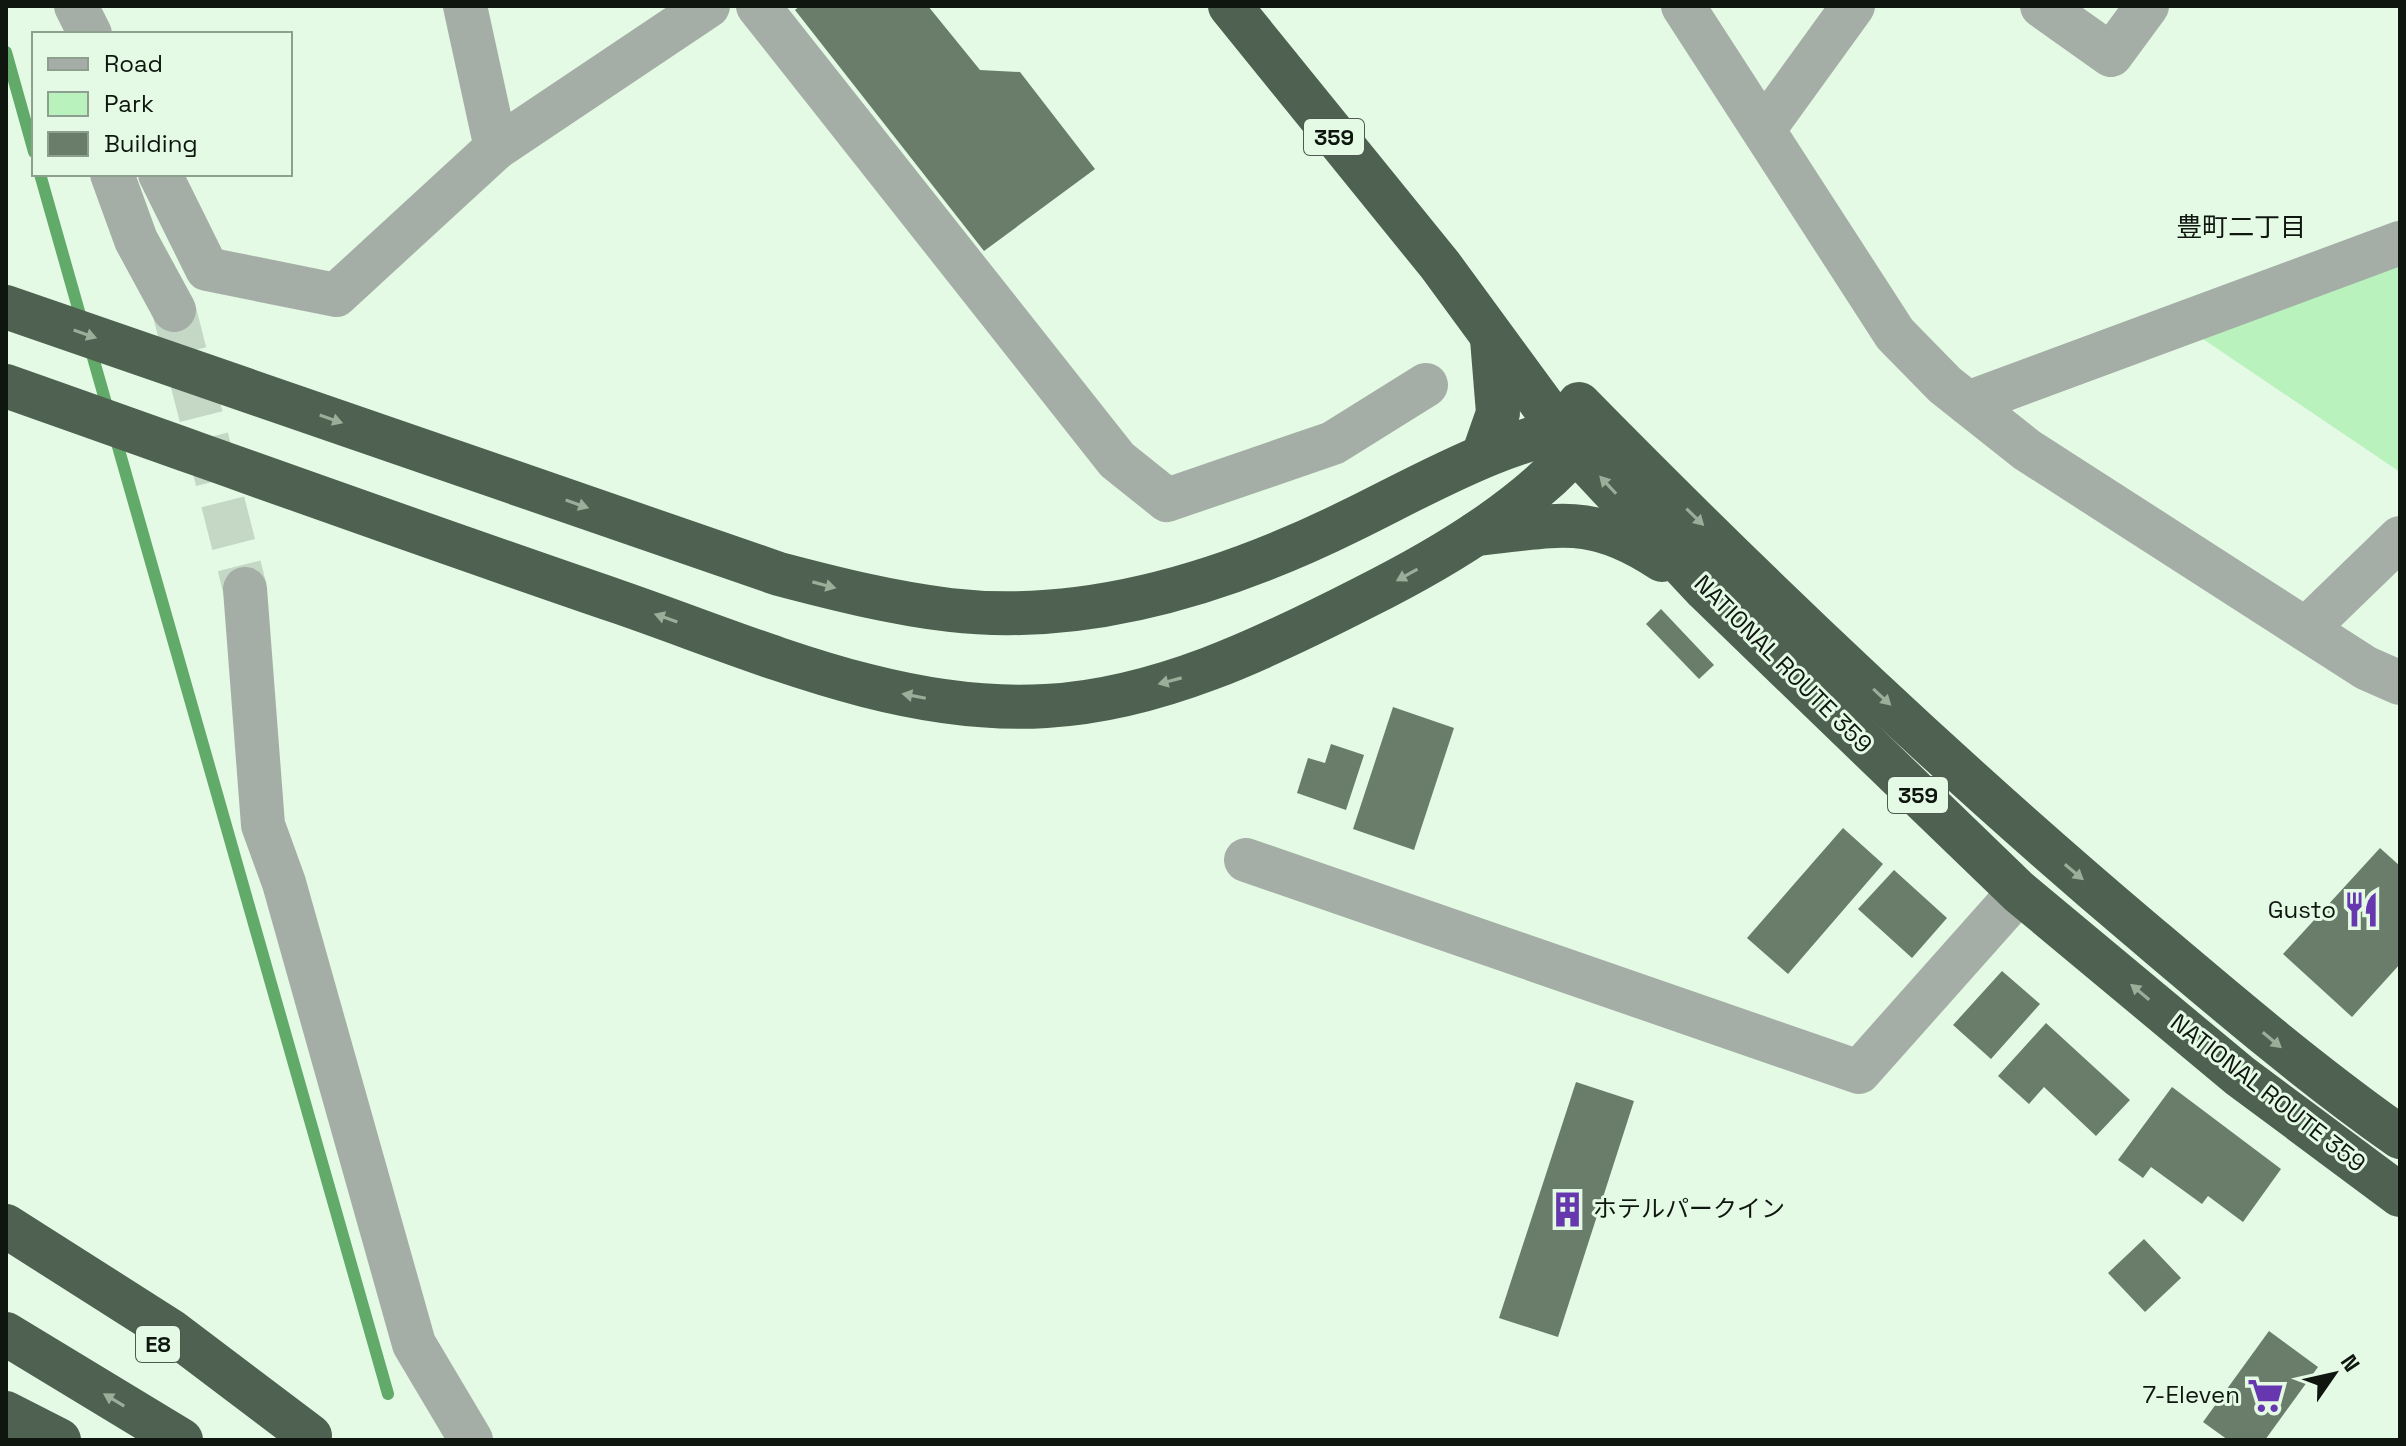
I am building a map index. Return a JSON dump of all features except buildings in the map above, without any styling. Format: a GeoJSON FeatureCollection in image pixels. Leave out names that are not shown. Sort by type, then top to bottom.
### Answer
{"type":"FeatureCollection","features":[{"type":"Feature","properties":{"kind":"highway","name":"NATIONAL ROUTE 359"},"geometry":{"type":"LineString","coordinates":[[1230,6],[1705,589],[2019,892],[2240,1076],[2400,1195]]}},
{"type":"Feature","properties":{"kind":"highway","name":"NATIONAL ROUTE 359"},"geometry":{"type":"LineString","coordinates":[[1440,265],[1492,337],[1578,435],[1878,693],[2052,853],[2320,1081],[2400,1137]]}},
{"type":"Feature","properties":{"kind":"highway"},"geometry":{"type":"LineString","coordinates":[[8,307],[779,574],[868,597],[953,610],[1041,612],[1125,601],[1208,580],[1275,556],[1484,453],[1578,435]]}},
{"type":"Feature","properties":{"kind":"highway"},"geometry":{"type":"LineString","coordinates":[[1484,453],[1498,413],[1492,337]]}},
{"type":"Feature","properties":{"kind":"highway"},"geometry":{"type":"LineString","coordinates":[[6,386],[760,650],[909,696],[976,705],[1047,706],[1111,697],[1181,679],[1334,613],[1409,575],[1474,535],[1528,495],[1578,435]]}},
{"type":"Feature","properties":{"kind":"highway"},"geometry":{"type":"LineString","coordinates":[[1474,535],[1592,526],[1634,542],[1705,589]]}},
{"type":"Feature","properties":{"kind":"highway"},"geometry":{"type":"LineString","coordinates":[[6,1226],[171,1331],[314,1438]]}},
{"type":"Feature","properties":{"kind":"highway","name":"E8"},"geometry":{"type":"LineString","coordinates":[[6,1251],[314,1438]]}},
{"type":"Feature","properties":{"kind":"highway"},"geometry":{"type":"LineString","coordinates":[[6,1334],[181,1440]]}},
{"type":"Feature","properties":{"kind":"highway"},"geometry":{"type":"LineString","coordinates":[[6,1413],[59,1440]]}},
{"type":"Feature","properties":{"kind":"street"},"geometry":{"type":"LineString","coordinates":[[52,6],[61,32]]}},
{"type":"Feature","properties":{"kind":"street"},"geometry":{"type":"LineString","coordinates":[[76,6],[89,32]]}},
{"type":"Feature","properties":{"kind":"street"},"geometry":{"type":"LineString","coordinates":[[465,6],[496,148]]}},
{"type":"Feature","properties":{"kind":"street"},"geometry":{"type":"LineString","coordinates":[[161,176],[207,269],[336,295],[496,148],[708,6]]}},
{"type":"Feature","properties":{"kind":"street"},"geometry":{"type":"LineString","coordinates":[[758,6],[1117,460],[1167,500],[1333,443],[1426,385]]}},
{"type":"Feature","properties":{"kind":"street"},"geometry":{"type":"LineString","coordinates":[[1683,6],[1895,334],[1968,403],[2027,450],[2366,668],[2400,683]]}},
{"type":"Feature","properties":{"kind":"street"},"geometry":{"type":"LineString","coordinates":[[1764,129],[1853,6]]}},
{"type":"Feature","properties":{"kind":"street"},"geometry":{"type":"LineString","coordinates":[[2042,6],[2111,55],[2147,6]]}},
{"type":"Feature","properties":{"kind":"street"},"geometry":{"type":"LineString","coordinates":[[113,176],[136,240],[174,310]]}},
{"type":"Feature","properties":{"kind":"street"},"geometry":{"type":"LineString","coordinates":[[1968,403],[2400,243]]}},
{"type":"Feature","properties":{"kind":"street"},"geometry":{"type":"LineString","coordinates":[[2306,629],[2400,538]]}},
{"type":"Feature","properties":{"kind":"street"},"geometry":{"type":"LineString","coordinates":[[245,589],[263,825],[284,883],[414,1344],[471,1440]]}},
{"type":"Feature","properties":{"kind":"street"},"geometry":{"type":"LineString","coordinates":[[1246,860],[1859,1072],[2019,892]]}},
{"type":"Feature","properties":{"kind":"green space"},"geometry":{"type":"Polygon","coordinates":[[[2400,255],[2400,472],[2200,337],[2400,255]]]}},
{"type":"Feature","properties":{"kind":"waterway"},"geometry":{"type":"LineString","coordinates":[[6,52],[32,145]]}},
{"type":"Feature","properties":{"kind":"waterway"},"geometry":{"type":"LineString","coordinates":[[41,176],[82,322]]}},
{"type":"Feature","properties":{"kind":"waterway"},"geometry":{"type":"LineString","coordinates":[[90,347],[108,410]]}},
{"type":"Feature","properties":{"kind":"waterway"},"geometry":{"type":"LineString","coordinates":[[115,436],[388,1394]]}},
{"type":"Feature","properties":{"kind":"tunnel"},"geometry":{"type":"LineString","coordinates":[[174,310],[245,589]]}},
{"type":"Feature","properties":{"kind":"place","name":"Gusto"},"geometry":{"type":"Point","coordinates":[2362,910]}},
{"type":"Feature","properties":{"kind":"place","name":"ホテルパークイン"},"geometry":{"type":"Point","coordinates":[1567,1209]}},
{"type":"Feature","properties":{"kind":"place","name":"7-Eleven"},"geometry":{"type":"Point","coordinates":[2266,1395]}},
{"type":"Feature","properties":{"kind":"district","name":"豊町二丁目"},"geometry":{"type":"Point","coordinates":[2241,227]}}]}
